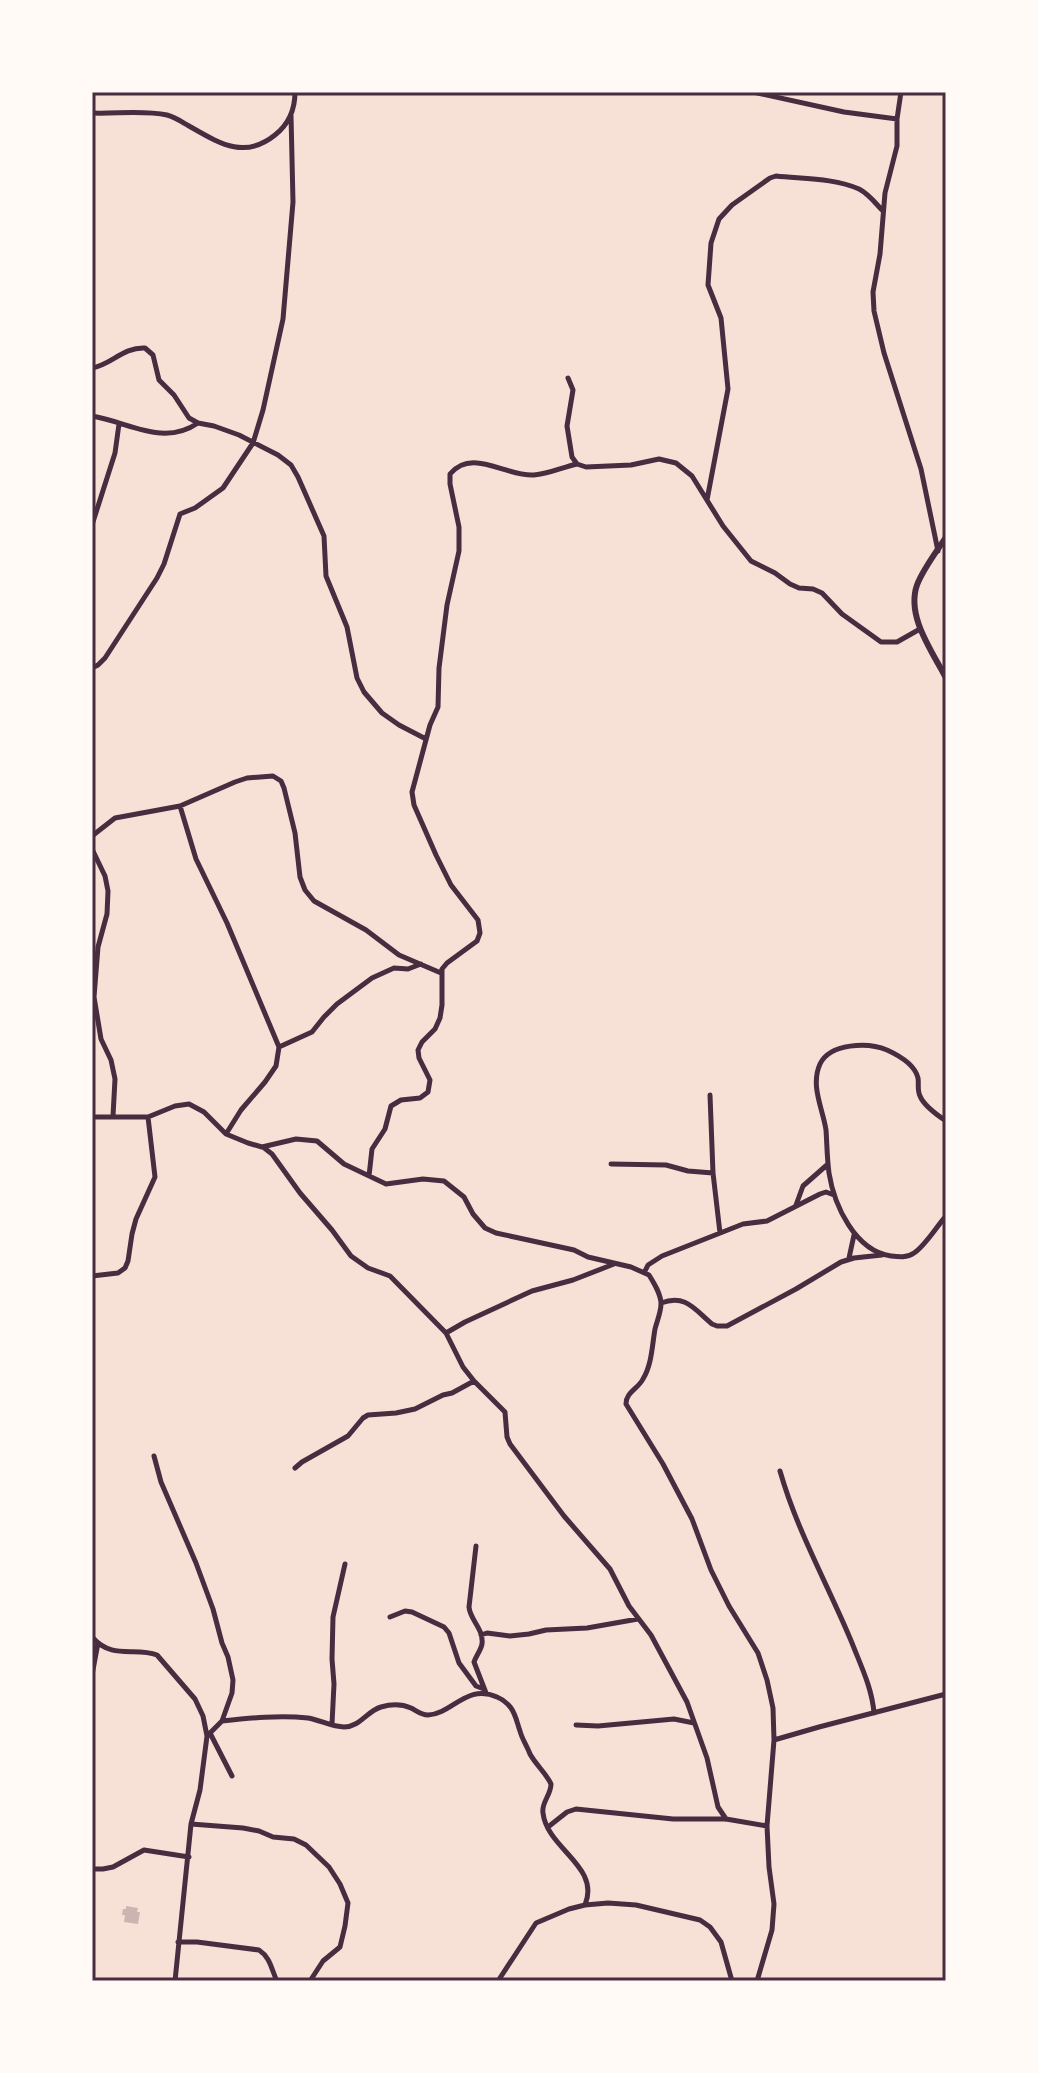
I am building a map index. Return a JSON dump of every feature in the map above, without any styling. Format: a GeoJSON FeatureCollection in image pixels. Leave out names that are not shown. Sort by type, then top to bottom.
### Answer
{"type":"FeatureCollection","features":[{"type":"Feature","properties":{"kind":"street"},"geometry":{"type":"LineString","coordinates":[[92,113],[165,115],[218,141],[251,148],[279,132],[291,115],[295,92]]}},
{"type":"Feature","properties":{"kind":"street"},"geometry":{"type":"LineString","coordinates":[[753,92],[844,112],[897,119]]}},
{"type":"Feature","properties":{"kind":"street"},"geometry":{"type":"LineString","coordinates":[[901,92],[897,146],[885,193],[873,292],[874,311],[921,469],[938,551]]}},
{"type":"Feature","properties":{"kind":"street"},"geometry":{"type":"LineString","coordinates":[[93,674],[94,667],[105,658],[157,578],[180,514],[195,508],[223,488],[253,443],[283,319],[293,202],[291,115]]}},
{"type":"Feature","properties":{"kind":"street"},"geometry":{"type":"LineString","coordinates":[[706,501],[728,389],[721,318],[708,285],[711,243],[719,219],[732,205],[776,176],[832,182],[859,189],[883,211]]}},
{"type":"Feature","properties":{"kind":"street"},"geometry":{"type":"LineString","coordinates":[[92,368],[102,366],[130,349],[145,348],[153,355],[159,380],[174,395],[189,418],[214,426],[285,459],[298,477],[324,536],[326,576],[342,613],[357,678],[364,692],[382,713],[426,739]]}},
{"type":"Feature","properties":{"kind":"street"},"geometry":{"type":"LineString","coordinates":[[568,378],[573,390],[567,426],[572,457],[577,464],[599,467],[659,459],[676,463],[692,476],[706,501],[751,561],[790,584],[822,593],[842,614],[876,640],[897,642],[920,629]]}},
{"type":"Feature","properties":{"kind":"street"},"geometry":{"type":"LineString","coordinates":[[92,416],[167,435],[190,429],[198,423]]}},
{"type":"Feature","properties":{"kind":"street"},"geometry":{"type":"LineString","coordinates":[[92,525],[115,453],[119,424]]}},
{"type":"Feature","properties":{"kind":"street"},"geometry":{"type":"LineString","coordinates":[[369,1176],[372,1149],[385,1129],[391,1106],[401,1100],[420,1098],[428,1092],[430,1080],[418,1050],[440,1018],[441,973],[444,965],[477,941],[480,928],[473,912],[451,885],[414,805],[412,785],[438,707],[439,668],[447,605],[459,551],[459,527],[450,484],[451,472],[470,463],[535,475],[577,464]]}},
{"type":"Feature","properties":{"kind":"street"},"geometry":{"type":"LineString","coordinates":[[946,537],[917,586],[915,606],[920,629],[946,678]]}},
{"type":"Feature","properties":{"kind":"street"},"geometry":{"type":"LineString","coordinates":[[92,836],[115,818],[180,806],[247,778],[277,778],[284,788],[291,810],[300,877],[314,901],[366,930],[399,955],[441,973]]}},
{"type":"Feature","properties":{"kind":"street"},"geometry":{"type":"LineString","coordinates":[[180,806],[196,859],[227,923],[279,1047],[276,1066],[226,1134]]}},
{"type":"Feature","properties":{"kind":"street"},"geometry":{"type":"LineString","coordinates":[[92,849],[105,876],[108,891],[107,914],[98,947],[94,997],[101,1039],[111,1060],[115,1079],[113,1116]]}},
{"type":"Feature","properties":{"kind":"street"},"geometry":{"type":"LineString","coordinates":[[279,1047],[312,1032],[337,1004],[372,978],[394,968],[408,969],[421,964]]}},
{"type":"Feature","properties":{"kind":"street"},"geometry":{"type":"LineString","coordinates":[[883,1255],[871,1250],[854,1235],[834,1195],[825,1127],[819,1106],[817,1078],[821,1063],[829,1053],[858,1046],[884,1048],[914,1069],[919,1080],[920,1097],[946,1121]]}},
{"type":"Feature","properties":{"kind":"street"},"geometry":{"type":"LineString","coordinates":[[710,1095],[713,1173],[720,1233]]}},
{"type":"Feature","properties":{"kind":"street"},"geometry":{"type":"LineString","coordinates":[[92,1117],[136,1119],[189,1104],[204,1112],[226,1134],[262,1147],[272,1154],[351,1256],[368,1268],[390,1276],[446,1333],[463,1367],[505,1412],[510,1444],[564,1516],[610,1569],[638,1619],[651,1635],[687,1702],[707,1758],[718,1807],[726,1819]]}},
{"type":"Feature","properties":{"kind":"street"},"geometry":{"type":"LineString","coordinates":[[92,1276],[118,1273],[128,1261],[136,1219],[155,1177],[148,1117]]}},
{"type":"Feature","properties":{"kind":"street"},"geometry":{"type":"LineString","coordinates":[[262,1147],[296,1139],[317,1141],[344,1164],[386,1184],[423,1179],[444,1181],[464,1197],[485,1228],[645,1271],[653,1281],[661,1303],[650,1362],[641,1384],[628,1394],[626,1404],[685,1505],[711,1570],[758,1653],[773,1708],[774,1740],[767,1826],[774,1904],[772,1930],[757,1981]]}},
{"type":"Feature","properties":{"kind":"street"},"geometry":{"type":"LineString","coordinates":[[611,1164],[666,1165],[713,1173]]}},
{"type":"Feature","properties":{"kind":"street"},"geometry":{"type":"LineString","coordinates":[[796,1205],[803,1186],[828,1164]]}},
{"type":"Feature","properties":{"kind":"street"},"geometry":{"type":"LineString","coordinates":[[645,1271],[648,1265],[662,1256],[743,1224],[767,1221],[820,1194],[826,1192],[834,1195]]}},
{"type":"Feature","properties":{"kind":"street"},"geometry":{"type":"LineString","coordinates":[[661,1303],[681,1300],[712,1324],[727,1326],[849,1259],[883,1255],[905,1257],[915,1253],[946,1216]]}},
{"type":"Feature","properties":{"kind":"street"},"geometry":{"type":"LineString","coordinates":[[849,1259],[854,1235]]}},
{"type":"Feature","properties":{"kind":"street"},"geometry":{"type":"LineString","coordinates":[[446,1333],[532,1291],[614,1264]]}},
{"type":"Feature","properties":{"kind":"street"},"geometry":{"type":"LineString","coordinates":[[295,1468],[348,1436],[368,1415],[415,1409],[474,1381]]}},
{"type":"Feature","properties":{"kind":"street"},"geometry":{"type":"LineString","coordinates":[[154,1456],[166,1494],[213,1609],[233,1680],[232,1693],[222,1721],[209,1734],[191,1824],[175,1981]]}},
{"type":"Feature","properties":{"kind":"street"},"geometry":{"type":"LineString","coordinates":[[780,1471],[805,1541],[834,1599],[870,1687],[874,1713]]}},
{"type":"Feature","properties":{"kind":"street"},"geometry":{"type":"LineString","coordinates":[[476,1546],[469,1614],[481,1635],[482,1645],[474,1662],[485,1691]]}},
{"type":"Feature","properties":{"kind":"street"},"geometry":{"type":"LineString","coordinates":[[332,1724],[333,1617],[345,1564]]}},
{"type":"Feature","properties":{"kind":"street"},"geometry":{"type":"LineString","coordinates":[[390,1617],[405,1611],[412,1612],[444,1627],[459,1663],[476,1686],[510,1706],[532,1757],[548,1778],[551,1789],[542,1810],[557,1843],[584,1875],[589,1890],[585,1905]]}},
{"type":"Feature","properties":{"kind":"street"},"geometry":{"type":"LineString","coordinates":[[481,1635],[520,1635],[638,1619]]}},
{"type":"Feature","properties":{"kind":"street"},"geometry":{"type":"LineString","coordinates":[[92,1637],[98,1643],[126,1653],[151,1652],[157,1655],[195,1699],[209,1734],[232,1776]]}},
{"type":"Feature","properties":{"kind":"street"},"geometry":{"type":"LineString","coordinates":[[92,1675],[98,1643]]}},
{"type":"Feature","properties":{"kind":"street"},"geometry":{"type":"LineString","coordinates":[[222,1721],[300,1717],[340,1727],[354,1725],[379,1707],[390,1705],[401,1705],[431,1715],[458,1700],[485,1691]]}},
{"type":"Feature","properties":{"kind":"street"},"geometry":{"type":"LineString","coordinates":[[774,1740],[946,1694]]}},
{"type":"Feature","properties":{"kind":"street"},"geometry":{"type":"LineString","coordinates":[[576,1725],[674,1719],[694,1724]]}},
{"type":"Feature","properties":{"kind":"street"},"geometry":{"type":"LineString","coordinates":[[92,1783],[92,1789]]}},
{"type":"Feature","properties":{"kind":"street"},"geometry":{"type":"LineString","coordinates":[[548,1827],[576,1809],[673,1819],[726,1819],[767,1826]]}},
{"type":"Feature","properties":{"kind":"street"},"geometry":{"type":"LineString","coordinates":[[191,1824],[243,1828],[273,1837],[294,1839],[306,1845],[329,1867],[348,1903],[345,1926],[340,1947],[323,1961],[310,1981]]}},
{"type":"Feature","properties":{"kind":"street"},"geometry":{"type":"LineString","coordinates":[[92,1869],[113,1867],[144,1850],[189,1857]]}},
{"type":"Feature","properties":{"kind":"street"},"geometry":{"type":"LineString","coordinates":[[498,1981],[536,1923],[585,1905],[624,1904],[700,1920],[710,1927],[721,1942],[732,1981],[738,1981]]}},
{"type":"Feature","properties":{"kind":"street"},"geometry":{"type":"LineString","coordinates":[[178,1942],[259,1950],[270,1962],[277,1981]]}},
{"type":"Feature","properties":{"kind":"building"},"geometry":{"type":"Polygon","coordinates":[[[126,1906],[138,1908],[138,1924],[124,1922],[125,1915],[122,1915],[126,1906]]]}}]}
